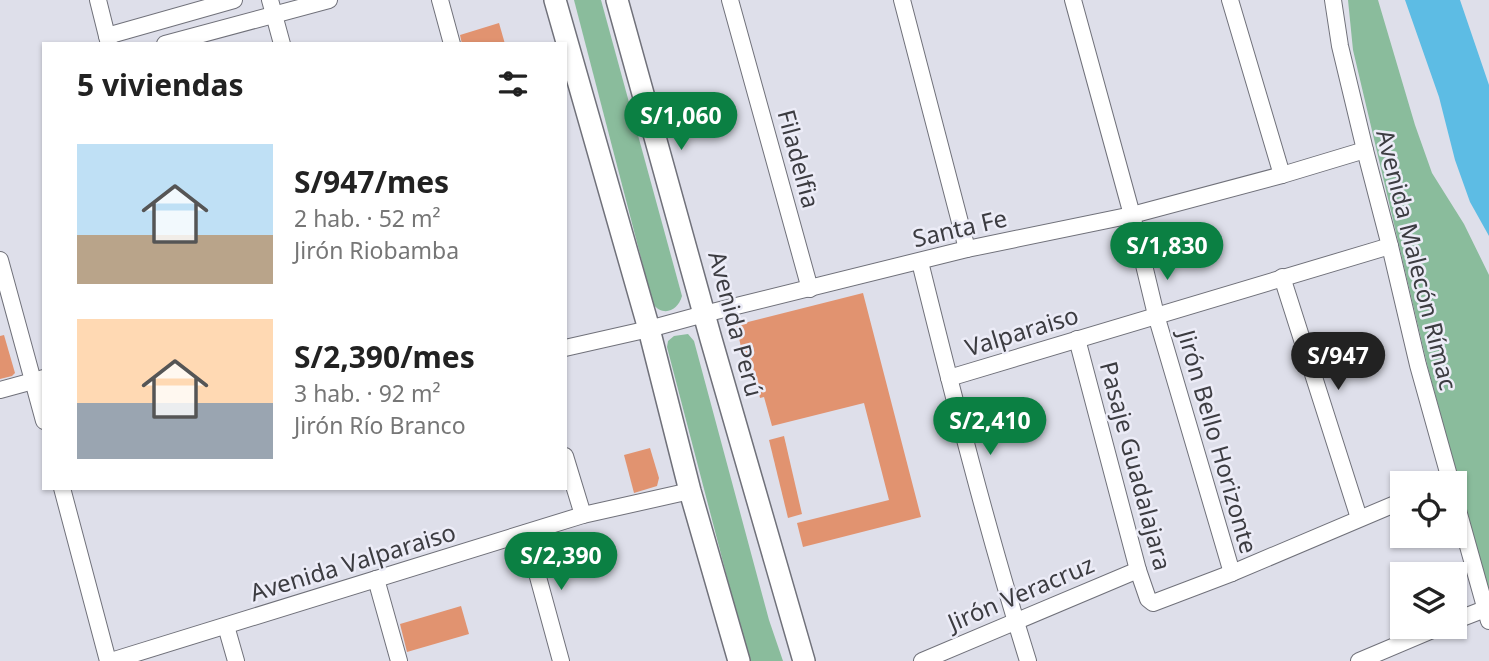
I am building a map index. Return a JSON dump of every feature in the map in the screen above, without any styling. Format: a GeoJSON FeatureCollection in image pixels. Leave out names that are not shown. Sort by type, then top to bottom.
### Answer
{"type":"FeatureCollection","features":[{"type":"Feature","properties":{"kind":"main road"},"geometry":{"type":"LineString","coordinates":[[555,0],[649,329],[690,491],[739,661]]}},
{"type":"Feature","properties":{"kind":"main road","name":"Avenida Perú"},"geometry":{"type":"LineString","coordinates":[[617,0],[804,661]]}},
{"type":"Feature","properties":{"kind":"street"},"geometry":{"type":"LineString","coordinates":[[97,0],[108,40],[234,0]]}},
{"type":"Feature","properties":{"kind":"street"},"geometry":{"type":"LineString","coordinates":[[171,42],[272,7],[329,0]]}},
{"type":"Feature","properties":{"kind":"street"},"geometry":{"type":"LineString","coordinates":[[440,0],[451,42]]}},
{"type":"Feature","properties":{"kind":"street","name":"Filadelfia"},"geometry":{"type":"LineString","coordinates":[[730,0],[810,289]]}},
{"type":"Feature","properties":{"kind":"street"},"geometry":{"type":"LineString","coordinates":[[902,0],[967,249]]}},
{"type":"Feature","properties":{"kind":"street","name":"Jirón Bello Horizonte"},"geometry":{"type":"LineString","coordinates":[[1073,0],[1132,215],[1156,316],[1232,573]]}},
{"type":"Feature","properties":{"kind":"street"},"geometry":{"type":"LineString","coordinates":[[1230,0],[1282,175]]}},
{"type":"Feature","properties":{"kind":"street","name":"Avenida Malecón Rímac"},"geometry":{"type":"LineString","coordinates":[[1326,0],[1340,46],[1446,471]]}},
{"type":"Feature","properties":{"kind":"street","name":"Avenida Malecón Rímac"},"geometry":{"type":"LineString","coordinates":[[1333,0],[1340,46]]}},
{"type":"Feature","properties":{"kind":"street"},"geometry":{"type":"LineString","coordinates":[[272,7],[281,42]]}},
{"type":"Feature","properties":{"kind":"street","name":"Santa Fe"},"geometry":{"type":"LineString","coordinates":[[567,348],[967,249],[1132,215],[1364,150]]}},
{"type":"Feature","properties":{"kind":"street","name":"Valparaiso"},"geometry":{"type":"LineString","coordinates":[[949,378],[1390,246]]}},
{"type":"Feature","properties":{"kind":"street"},"geometry":{"type":"LineString","coordinates":[[0,260],[38,379],[42,407]]}},
{"type":"Feature","properties":{"kind":"street"},"geometry":{"type":"LineString","coordinates":[[920,262],[949,378],[1028,661]]}},
{"type":"Feature","properties":{"kind":"street"},"geometry":{"type":"LineString","coordinates":[[1282,277],[1359,518]]}},
{"type":"Feature","properties":{"kind":"street","name":"Pasaje Guadalajara"},"geometry":{"type":"LineString","coordinates":[[1077,339],[1148,599],[1153,603],[1232,573]]}},
{"type":"Feature","properties":{"kind":"street"},"geometry":{"type":"LineString","coordinates":[[0,390],[38,379]]}},
{"type":"Feature","properties":{"kind":"street"},"geometry":{"type":"LineString","coordinates":[[567,463],[583,515]]}},
{"type":"Feature","properties":{"kind":"street"},"geometry":{"type":"LineString","coordinates":[[63,490],[110,661]]}},
{"type":"Feature","properties":{"kind":"street","name":"Avenida Valparaiso"},"geometry":{"type":"LineString","coordinates":[[110,661],[583,515],[690,491]]}},
{"type":"Feature","properties":{"kind":"street"},"geometry":{"type":"LineString","coordinates":[[1232,573],[1390,506]]}},
{"type":"Feature","properties":{"kind":"street"},"geometry":{"type":"LineString","coordinates":[[526,533],[561,661]]}},
{"type":"Feature","properties":{"kind":"street","name":"Avenida Malecón Rímac"},"geometry":{"type":"LineString","coordinates":[[1467,545],[1487,615]]}},
{"type":"Feature","properties":{"kind":"street","name":"Jirón Veracruz"},"geometry":{"type":"LineString","coordinates":[[922,661],[1138,570]]}},
{"type":"Feature","properties":{"kind":"street"},"geometry":{"type":"LineString","coordinates":[[376,579],[399,661]]}},
{"type":"Feature","properties":{"kind":"street"},"geometry":{"type":"LineString","coordinates":[[1467,619],[1487,615]]}},
{"type":"Feature","properties":{"kind":"street"},"geometry":{"type":"LineString","coordinates":[[226,626],[236,661]]}},
{"type":"Feature","properties":{"kind":"street"},"geometry":{"type":"LineString","coordinates":[[1359,661],[1411,639]]}},
{"type":"Feature","properties":{"kind":"green space"},"geometry":{"type":"Polygon","coordinates":[[[574,0],[601,0],[682,296],[674,309],[661,310],[653,304],[574,0]]]}},
{"type":"Feature","properties":{"kind":"green space"},"geometry":{"type":"Polygon","coordinates":[[[1348,0],[1378,0],[1432,173],[1464,224],[1489,275],[1489,592],[1467,511],[1467,471],[1456,471],[1428,368],[1353,50],[1348,0]]]}},
{"type":"Feature","properties":{"kind":"green space"},"geometry":{"type":"Polygon","coordinates":[[[688,334],[694,341],[769,620],[783,661],[749,661],[667,347],[668,341],[674,336],[688,334]]]}},
{"type":"Feature","properties":{"kind":"water"},"geometry":{"type":"Polygon","coordinates":[[[1405,0],[1460,0],[1489,85],[1489,236],[1470,202],[1455,160],[1439,97],[1405,0]]]}},
{"type":"Feature","properties":{"kind":"building"},"geometry":{"type":"Polygon","coordinates":[[[499,23],[504,42],[462,42],[460,35],[499,23]]]}},
{"type":"Feature","properties":{"kind":"building"},"geometry":{"type":"Polygon","coordinates":[[[863,293],[921,517],[803,547],[797,523],[889,500],[864,403],[772,426],[764,397],[760,398],[751,359],[744,360],[736,325],[863,293]]]}},
{"type":"Feature","properties":{"kind":"building"},"geometry":{"type":"Polygon","coordinates":[[[4,335],[15,373],[0,379],[0,336],[4,335]]]}},
{"type":"Feature","properties":{"kind":"building"},"geometry":{"type":"Polygon","coordinates":[[[784,436],[802,514],[788,518],[769,440],[784,436]]]}},
{"type":"Feature","properties":{"kind":"building"},"geometry":{"type":"Polygon","coordinates":[[[650,448],[659,478],[657,486],[634,493],[624,455],[650,448]]]}},
{"type":"Feature","properties":{"kind":"building"},"geometry":{"type":"Polygon","coordinates":[[[461,606],[469,634],[407,652],[400,624],[461,606]]]}}]}
